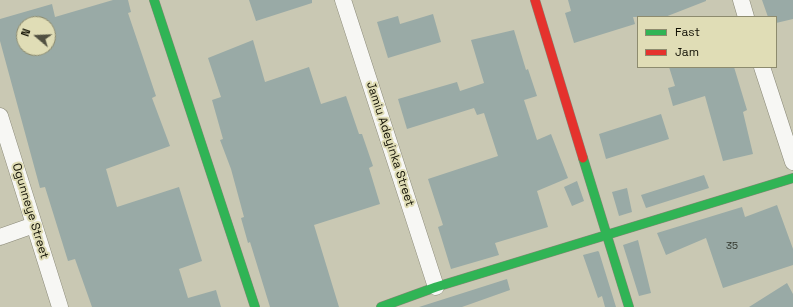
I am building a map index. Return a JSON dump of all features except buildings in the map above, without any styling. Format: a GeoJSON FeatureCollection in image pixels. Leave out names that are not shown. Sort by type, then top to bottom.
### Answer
{"type":"FeatureCollection","features":[{"type":"Feature","properties":{"kind":"street"},"geometry":{"type":"LineString","coordinates":[[154,0],[254,307]]}},
{"type":"Feature","properties":{"kind":"street","name":"Jamiu Adeyinka Street"},"geometry":{"type":"LineString","coordinates":[[343,0],[436,287]]}},
{"type":"Feature","properties":{"kind":"street"},"geometry":{"type":"LineString","coordinates":[[535,0],[629,307]]}},
{"type":"Feature","properties":{"kind":"street"},"geometry":{"type":"LineString","coordinates":[[741,0],[746,16]]}},
{"type":"Feature","properties":{"kind":"street"},"geometry":{"type":"LineString","coordinates":[[762,68],[793,162]]}},
{"type":"Feature","properties":{"kind":"street","name":"Ogunneye Street"},"geometry":{"type":"LineString","coordinates":[[0,116],[60,307]]}},
{"type":"Feature","properties":{"kind":"street"},"geometry":{"type":"LineString","coordinates":[[381,307],[436,287],[793,178]]}},
{"type":"Feature","properties":{"kind":"street"},"geometry":{"type":"LineString","coordinates":[[0,237],[34,225]]}},
{"type":"Feature","properties":{"kind":"traffic: fast"},"geometry":{"type":"LineString","coordinates":[[154,0],[255,307]]}},
{"type":"Feature","properties":{"kind":"traffic: fast"},"geometry":{"type":"LineString","coordinates":[[583,158],[629,307]]}},
{"type":"Feature","properties":{"kind":"traffic: fast"},"geometry":{"type":"LineString","coordinates":[[381,307],[436,287],[793,178]]}},
{"type":"Feature","properties":{"kind":"traffic: jam"},"geometry":{"type":"LineString","coordinates":[[535,0],[583,158]]}}]}
